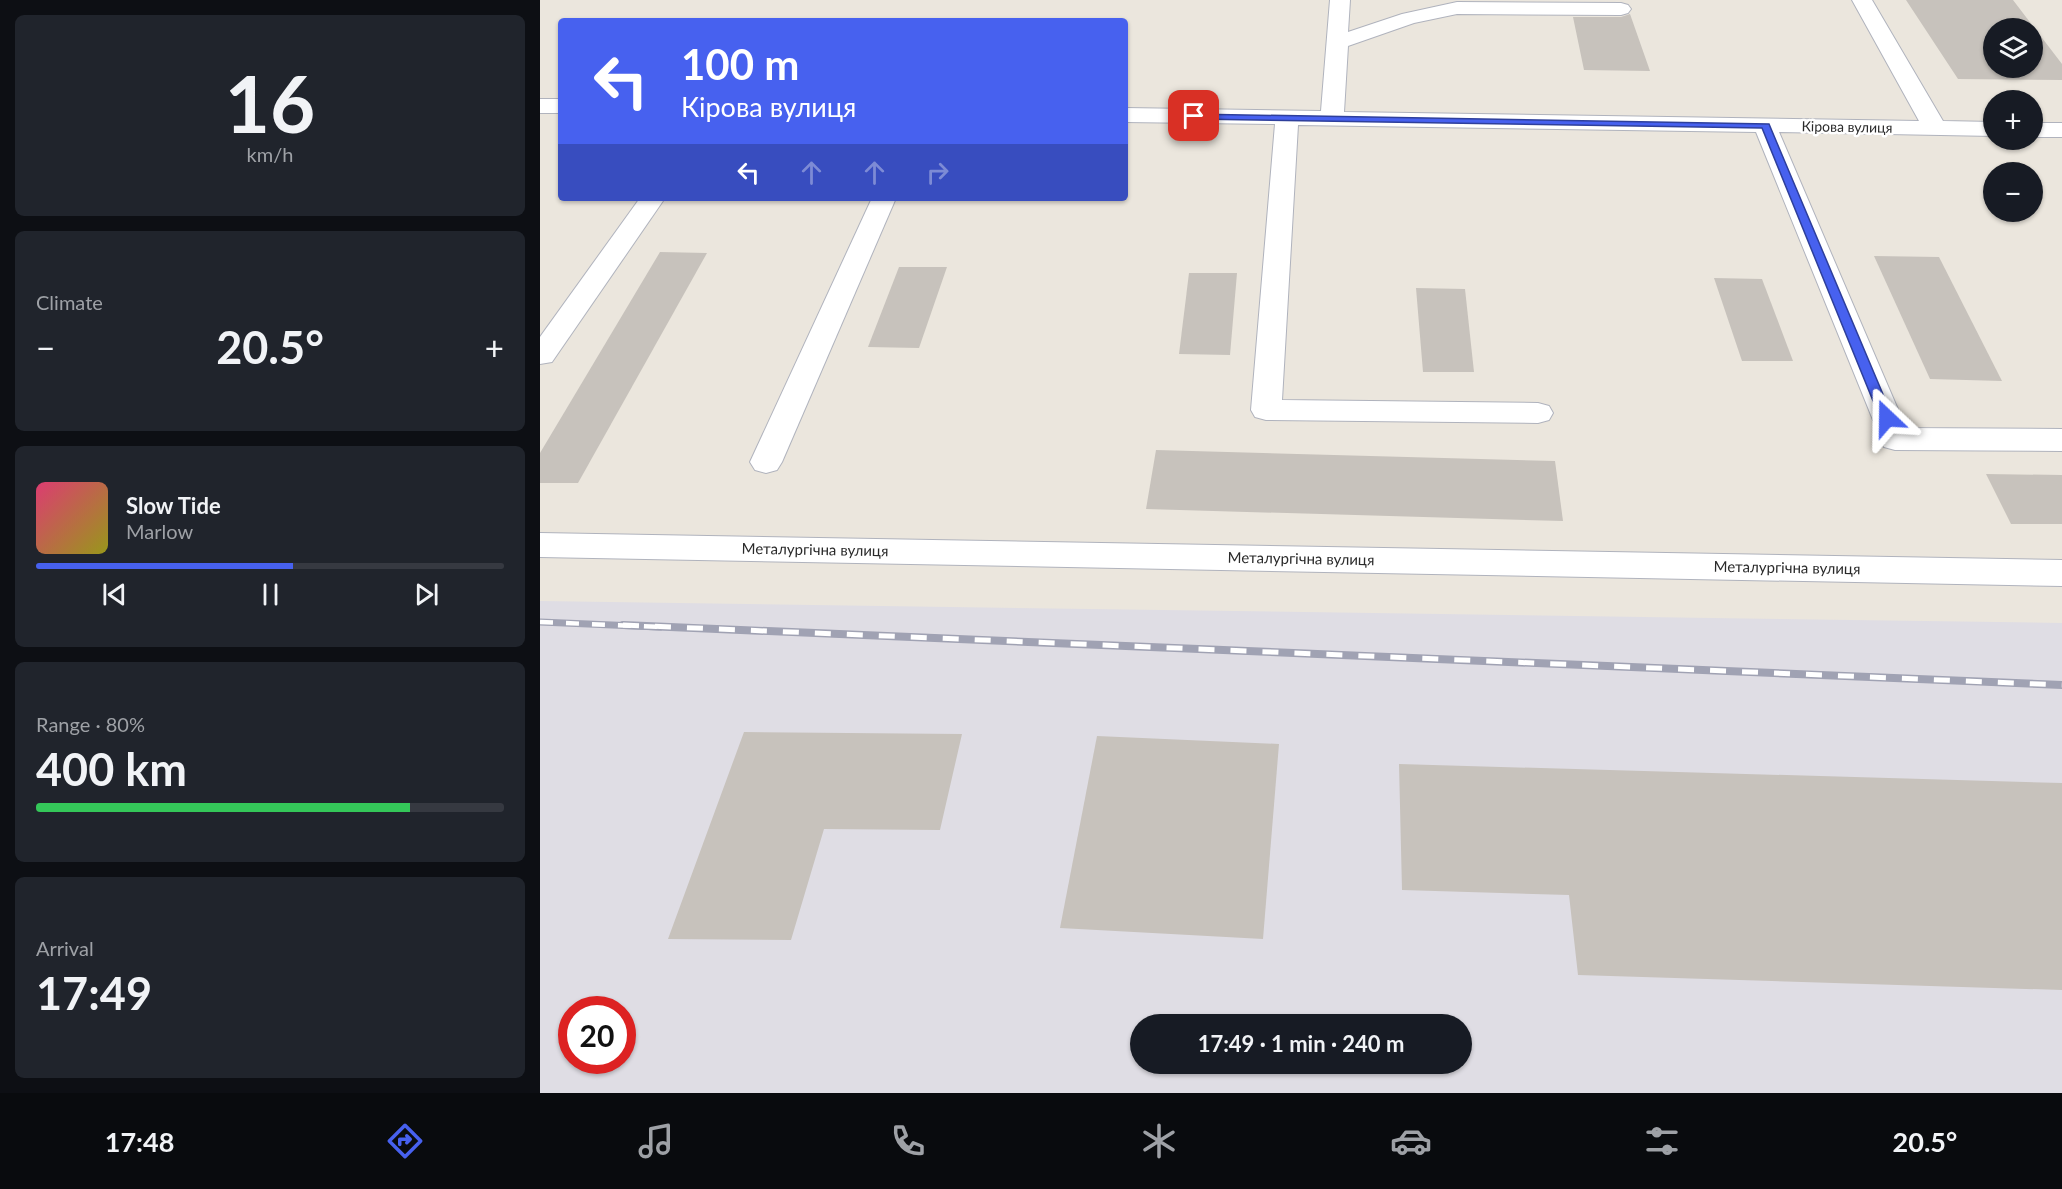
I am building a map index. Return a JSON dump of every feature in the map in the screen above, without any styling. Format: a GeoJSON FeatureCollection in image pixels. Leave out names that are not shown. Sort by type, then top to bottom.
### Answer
{"type":"FeatureCollection","features":[{"type":"Feature","properties":{"kind":"street"},"geometry":{"type":"LineString","coordinates":[[1332,118],[1340,0]]}},
{"type":"Feature","properties":{"kind":"street"},"geometry":{"type":"LineString","coordinates":[[1862,0],[1935,128]]}},
{"type":"Feature","properties":{"kind":"street"},"geometry":{"type":"LineString","coordinates":[[1337,43],[1457,4],[1621,9]]}},
{"type":"Feature","properties":{"kind":"street"},"geometry":{"type":"LineString","coordinates":[[540,106],[558,106]]}},
{"type":"Feature","properties":{"kind":"street","name":"Кірова вулиця"},"geometry":{"type":"LineString","coordinates":[[1128,115],[1983,129]]}},
{"type":"Feature","properties":{"kind":"street"},"geometry":{"type":"LineString","coordinates":[[1287,118],[1266,410],[1538,413]]}},
{"type":"Feature","properties":{"kind":"street"},"geometry":{"type":"LineString","coordinates":[[1765,126],[1895,439],[2062,440]]}},
{"type":"Feature","properties":{"kind":"street"},"geometry":{"type":"LineString","coordinates":[[2043,130],[2062,130]]}},
{"type":"Feature","properties":{"kind":"street"},"geometry":{"type":"LineString","coordinates":[[542,355],[651,201]]}},
{"type":"Feature","properties":{"kind":"street"},"geometry":{"type":"LineString","coordinates":[[766,462],[883,201]]}},
{"type":"Feature","properties":{"kind":"street","name":"Металургічна вулиця"},"geometry":{"type":"LineString","coordinates":[[540,545],[2062,573]]}},
{"type":"Feature","properties":{"kind":"shaded area"},"geometry":{"type":"Polygon","coordinates":[[[540,601],[2062,623],[2062,1093],[540,1093],[540,601]]]}},
{"type":"Feature","properties":{"kind":"building"},"geometry":{"type":"Polygon","coordinates":[[[1906,0],[2013,0],[2027,18],[1983,18],[1983,78],[2043,78],[2043,39],[2062,64],[2062,80],[1958,79],[1906,0]]]}},
{"type":"Feature","properties":{"kind":"building"},"geometry":{"type":"Polygon","coordinates":[[[1630,14],[1650,71],[1584,70],[1573,17],[1621,17],[1630,14]]]}},
{"type":"Feature","properties":{"kind":"building"},"geometry":{"type":"Polygon","coordinates":[[[660,252],[707,253],[578,483],[540,483],[540,453],[660,252]]]}},
{"type":"Feature","properties":{"kind":"building"},"geometry":{"type":"Polygon","coordinates":[[[1874,256],[1939,257],[2002,381],[1930,379],[1874,256]]]}},
{"type":"Feature","properties":{"kind":"building"},"geometry":{"type":"Polygon","coordinates":[[[899,267],[947,267],[919,348],[868,347],[899,267]]]}},
{"type":"Feature","properties":{"kind":"building"},"geometry":{"type":"Polygon","coordinates":[[[1189,273],[1237,273],[1230,355],[1179,354],[1189,273]]]}},
{"type":"Feature","properties":{"kind":"building"},"geometry":{"type":"Polygon","coordinates":[[[1714,278],[1762,279],[1793,361],[1742,361],[1714,278]]]}},
{"type":"Feature","properties":{"kind":"building"},"geometry":{"type":"Polygon","coordinates":[[[1416,288],[1465,289],[1474,372],[1423,372],[1416,288]]]}},
{"type":"Feature","properties":{"kind":"building"},"geometry":{"type":"Polygon","coordinates":[[[1156,450],[1555,461],[1563,521],[1146,509],[1156,450]]]}},
{"type":"Feature","properties":{"kind":"building"},"geometry":{"type":"Polygon","coordinates":[[[1986,474],[2062,475],[2062,524],[2011,524],[1986,474]]]}},
{"type":"Feature","properties":{"kind":"building"},"geometry":{"type":"Polygon","coordinates":[[[744,732],[962,734],[940,830],[824,829],[791,940],[668,939],[744,732]]]}},
{"type":"Feature","properties":{"kind":"building"},"geometry":{"type":"Polygon","coordinates":[[[1097,736],[1279,744],[1263,939],[1060,928],[1097,736]]]}},
{"type":"Feature","properties":{"kind":"building"},"geometry":{"type":"Polygon","coordinates":[[[1399,764],[2062,783],[2062,990],[1578,975],[1569,895],[1402,890],[1399,764]]]}},
{"type":"Feature","properties":{"kind":"railway"},"geometry":{"type":"LineString","coordinates":[[540,622],[660,627]]}},
{"type":"Feature","properties":{"kind":"railway"},"geometry":{"type":"LineString","coordinates":[[623,625],[2062,685]]}},
{"type":"Feature","properties":{"kind":"route"},"geometry":{"type":"LineString","coordinates":[[1194,116],[1765,126],[1887,418]]}}]}
